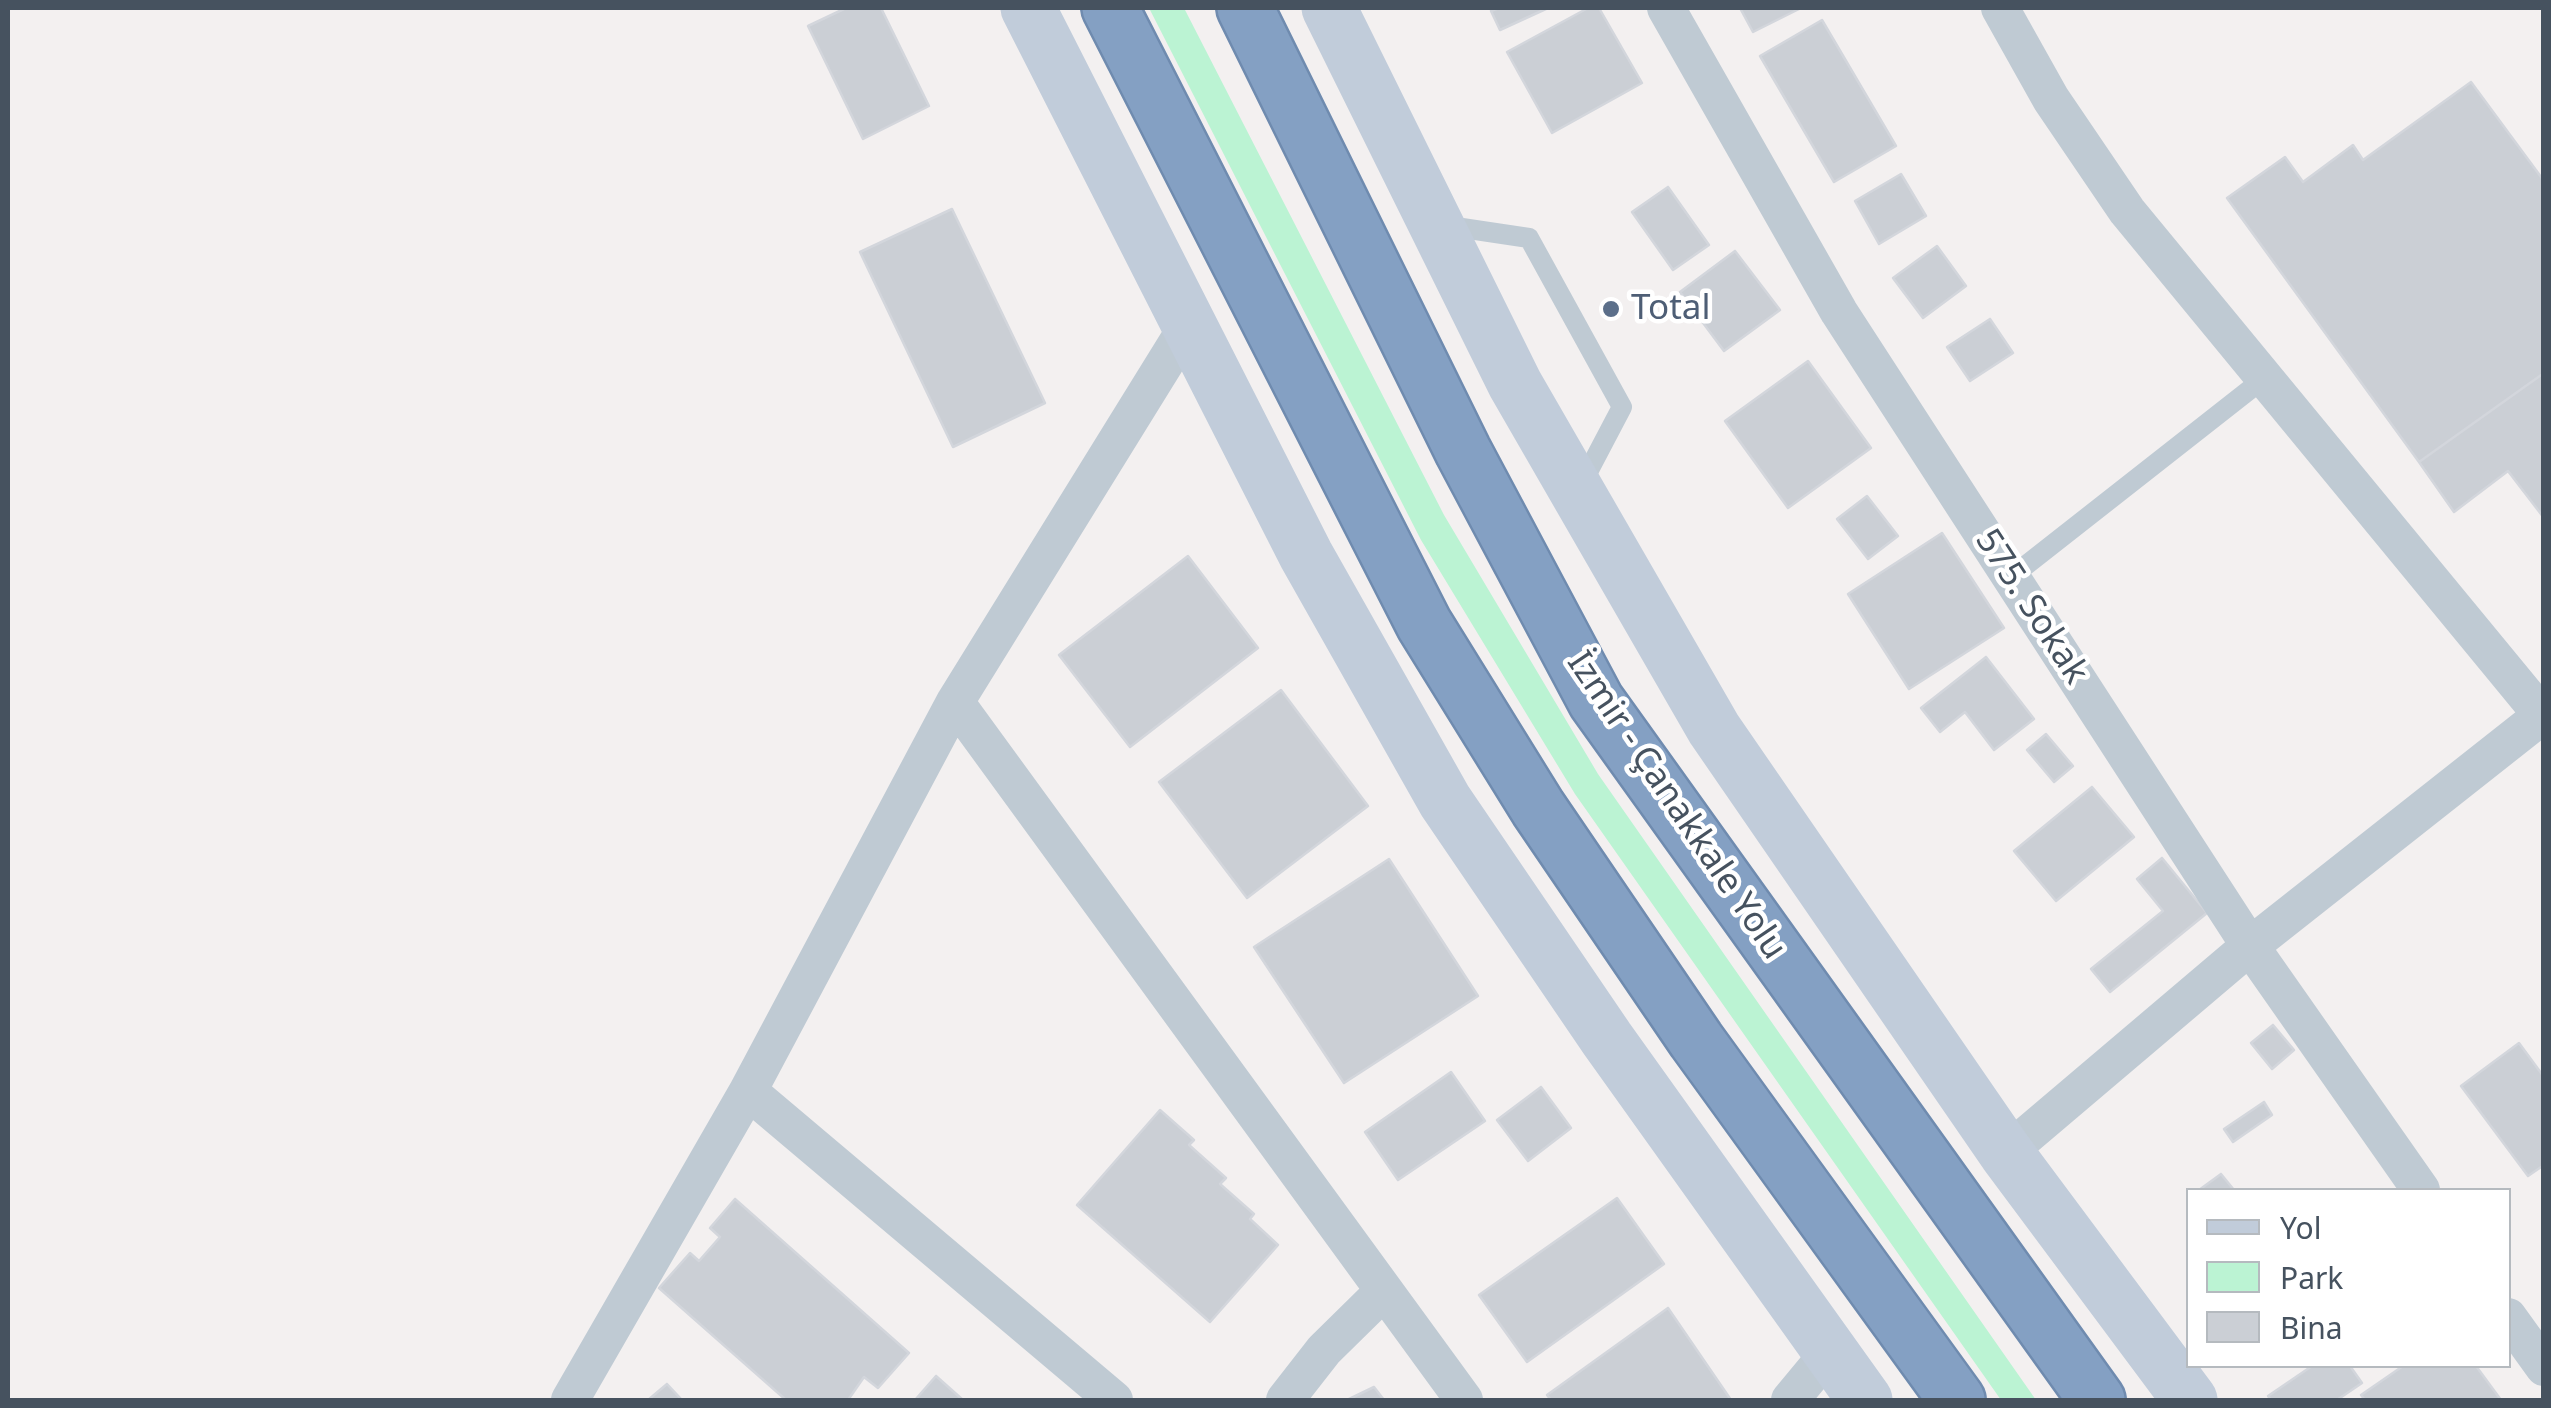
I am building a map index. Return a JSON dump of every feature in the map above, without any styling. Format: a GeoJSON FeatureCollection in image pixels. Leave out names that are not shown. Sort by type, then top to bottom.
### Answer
{"type":"FeatureCollection","features":[{"type":"Feature","properties":{"kind":"highway"},"geometry":{"type":"LineString","coordinates":[[1110,8],[1424,624],[1538,808],[1664,994],[1957,1400]]}},
{"type":"Feature","properties":{"kind":"highway","name":"İzmir - Çanakkale Yolu"},"geometry":{"type":"LineString","coordinates":[[1245,8],[1463,451],[1596,701],[2097,1400]]}},
{"type":"Feature","properties":{"kind":"main road"},"geometry":{"type":"LineString","coordinates":[[1028,8],[1306,555],[1445,801],[1865,1400]]}},
{"type":"Feature","properties":{"kind":"main road"},"geometry":{"type":"LineString","coordinates":[[1329,8],[1515,384],[1579,489],[1714,730],[2006,1154],[2190,1400]]}},
{"type":"Feature","properties":{"kind":"street","name":"575. Sokak"},"geometry":{"type":"LineString","coordinates":[[1666,8],[1839,312],[2250,946],[2419,1188]]}},
{"type":"Feature","properties":{"kind":"street"},"geometry":{"type":"LineString","coordinates":[[2000,8],[2050,99],[2126,211],[2262,380],[2543,714],[2250,946],[2006,1154]]}},
{"type":"Feature","properties":{"kind":"street"},"geometry":{"type":"LineString","coordinates":[[570,1400],[748,1091],[955,702],[1188,324]]}},
{"type":"Feature","properties":{"kind":"street"},"geometry":{"type":"LineString","coordinates":[[955,702],[1464,1400]]}},
{"type":"Feature","properties":{"kind":"street"},"geometry":{"type":"LineString","coordinates":[[748,1091],[1114,1400]]}},
{"type":"Feature","properties":{"kind":"street"},"geometry":{"type":"LineString","coordinates":[[1285,1400],[1324,1350],[1384,1291]]}},
{"type":"Feature","properties":{"kind":"street"},"geometry":{"type":"LineString","coordinates":[[2511,1320],[2544,1367]]}},
{"type":"Feature","properties":{"kind":"street"},"geometry":{"type":"LineString","coordinates":[[1790,1400],[1830,1353]]}},
{"type":"Feature","properties":{"kind":"lane"},"geometry":{"type":"LineString","coordinates":[[1436,224],[1530,238],[1622,407],[1579,489]]}},
{"type":"Feature","properties":{"kind":"lane"},"geometry":{"type":"LineString","coordinates":[[2011,576],[2262,380]]}},
{"type":"Feature","properties":{"kind":"green space"},"geometry":{"type":"Polygon","coordinates":[[[1149,8],[1184,8],[1444,515],[1598,774],[2036,1400],[2001,1400],[1575,794],[1421,540],[1149,8]]]}},
{"type":"Feature","properties":{"kind":"building"},"geometry":{"type":"Polygon","coordinates":[[[846,8],[881,8],[929,106],[863,139],[808,26],[846,8]]]}},
{"type":"Feature","properties":{"kind":"building"},"geometry":{"type":"Polygon","coordinates":[[[1548,8],[1500,30],[1491,11],[1548,8]]]}},
{"type":"Feature","properties":{"kind":"building"},"geometry":{"type":"Polygon","coordinates":[[[1588,8],[1599,8],[1642,83],[1552,133],[1507,52],[1588,8]]]}},
{"type":"Feature","properties":{"kind":"building"},"geometry":{"type":"Polygon","coordinates":[[[1740,8],[1801,8],[1753,32],[1740,8]]]}},
{"type":"Feature","properties":{"kind":"building"},"geometry":{"type":"Polygon","coordinates":[[[1822,20],[1896,146],[1834,182],[1760,56],[1822,20]]]}},
{"type":"Feature","properties":{"kind":"building"},"geometry":{"type":"Polygon","coordinates":[[[2471,82],[2544,181],[2544,373],[2419,462],[2227,198],[2285,157],[2303,182],[2353,145],[2363,160],[2471,82]]]}},
{"type":"Feature","properties":{"kind":"building"},"geometry":{"type":"Polygon","coordinates":[[[1901,174],[1926,216],[1879,244],[1855,201],[1901,174]]]}},
{"type":"Feature","properties":{"kind":"building"},"geometry":{"type":"Polygon","coordinates":[[[1668,187],[1709,245],[1673,270],[1632,212],[1668,187]]]}},
{"type":"Feature","properties":{"kind":"building"},"geometry":{"type":"Polygon","coordinates":[[[952,209],[1045,403],[953,447],[860,252],[952,209]]]}},
{"type":"Feature","properties":{"kind":"building"},"geometry":{"type":"Polygon","coordinates":[[[1937,246],[1966,286],[1923,318],[1893,278],[1937,246]]]}},
{"type":"Feature","properties":{"kind":"building"},"geometry":{"type":"Polygon","coordinates":[[[1735,251],[1780,310],[1724,351],[1680,292],[1735,251]]]}},
{"type":"Feature","properties":{"kind":"building"},"geometry":{"type":"Polygon","coordinates":[[[1990,319],[2013,353],[1970,381],[1947,347],[1990,319]]]}},
{"type":"Feature","properties":{"kind":"building"},"geometry":{"type":"Polygon","coordinates":[[[1808,361],[1871,448],[1788,508],[1725,421],[1808,361]]]}},
{"type":"Feature","properties":{"kind":"building"},"geometry":{"type":"Polygon","coordinates":[[[2544,373],[2544,518],[2508,471],[2454,512],[2419,462],[2544,373]]]}},
{"type":"Feature","properties":{"kind":"building"},"geometry":{"type":"Polygon","coordinates":[[[1867,496],[1898,536],[1868,559],[1837,519],[1867,496]]]}},
{"type":"Feature","properties":{"kind":"building"},"geometry":{"type":"Polygon","coordinates":[[[1942,533],[2004,628],[1909,689],[1848,594],[1942,533]]]}},
{"type":"Feature","properties":{"kind":"building"},"geometry":{"type":"Polygon","coordinates":[[[1188,556],[1258,648],[1130,747],[1059,655],[1188,556]]]}},
{"type":"Feature","properties":{"kind":"building"},"geometry":{"type":"Polygon","coordinates":[[[1986,657],[2034,719],[1994,750],[1965,712],[1940,732],[1921,708],[1986,657]]]}},
{"type":"Feature","properties":{"kind":"building"},"geometry":{"type":"Polygon","coordinates":[[[1281,690],[1368,806],[1247,898],[1159,782],[1281,690]]]}},
{"type":"Feature","properties":{"kind":"building"},"geometry":{"type":"Polygon","coordinates":[[[2046,734],[2073,766],[2054,782],[2027,750],[2046,734]]]}},
{"type":"Feature","properties":{"kind":"building"},"geometry":{"type":"Polygon","coordinates":[[[2092,787],[2134,837],[2056,901],[2014,851],[2092,787]]]}},
{"type":"Feature","properties":{"kind":"building"},"geometry":{"type":"Polygon","coordinates":[[[2162,858],[2207,913],[2110,992],[2091,969],[2163,911],[2137,879],[2162,858]]]}},
{"type":"Feature","properties":{"kind":"building"},"geometry":{"type":"Polygon","coordinates":[[[1389,859],[1478,996],[1344,1083],[1254,947],[1389,859]]]}},
{"type":"Feature","properties":{"kind":"building"},"geometry":{"type":"Polygon","coordinates":[[[2273,1025],[2294,1050],[2272,1069],[2251,1043],[2273,1025]]]}},
{"type":"Feature","properties":{"kind":"building"},"geometry":{"type":"Polygon","coordinates":[[[2519,1043],[2544,1077],[2544,1165],[2528,1176],[2461,1086],[2519,1043]]]}},
{"type":"Feature","properties":{"kind":"building"},"geometry":{"type":"Polygon","coordinates":[[[1451,1072],[1485,1121],[1398,1180],[1365,1132],[1451,1072]]]}},
{"type":"Feature","properties":{"kind":"building"},"geometry":{"type":"Polygon","coordinates":[[[1541,1087],[1571,1128],[1528,1161],[1497,1120],[1541,1087]]]}},
{"type":"Feature","properties":{"kind":"building"},"geometry":{"type":"Polygon","coordinates":[[[2264,1102],[2272,1115],[2233,1142],[2224,1129],[2264,1102]]]}},
{"type":"Feature","properties":{"kind":"building"},"geometry":{"type":"Polygon","coordinates":[[[1160,1110],[1194,1140],[1189,1145],[1226,1178],[1220,1184],[1254,1214],[1250,1219],[1278,1245],[1210,1322],[1077,1205],[1160,1110]]]}},
{"type":"Feature","properties":{"kind":"building"},"geometry":{"type":"Polygon","coordinates":[[[2221,1174],[2232,1188],[2202,1188],[2221,1174]]]}},
{"type":"Feature","properties":{"kind":"building"},"geometry":{"type":"Polygon","coordinates":[[[1617,1198],[1664,1264],[1527,1362],[1479,1295],[1617,1198]]]}},
{"type":"Feature","properties":{"kind":"building"},"geometry":{"type":"Polygon","coordinates":[[[735,1199],[909,1353],[878,1388],[864,1377],[848,1400],[786,1400],[659,1288],[690,1253],[699,1261],[720,1237],[710,1228],[735,1199]]]}},
{"type":"Feature","properties":{"kind":"building"},"geometry":{"type":"Polygon","coordinates":[[[1668,1308],[1731,1400],[1551,1400],[1547,1395],[1668,1308]]]}},
{"type":"Feature","properties":{"kind":"building"},"geometry":{"type":"Polygon","coordinates":[[[2309,1368],[2351,1368],[2362,1383],[2337,1400],[2271,1400],[2268,1396],[2309,1368]]]}},
{"type":"Feature","properties":{"kind":"building"},"geometry":{"type":"Polygon","coordinates":[[[2400,1368],[2477,1368],[2501,1400],[2365,1400],[2361,1395],[2400,1368]]]}},
{"type":"Feature","properties":{"kind":"building"},"geometry":{"type":"Polygon","coordinates":[[[936,1376],[963,1400],[915,1400],[936,1376]]]}},
{"type":"Feature","properties":{"kind":"building"},"geometry":{"type":"Polygon","coordinates":[[[667,1384],[682,1400],[648,1400],[667,1384]]]}},
{"type":"Feature","properties":{"kind":"building"},"geometry":{"type":"Polygon","coordinates":[[[1374,1387],[1384,1400],[1347,1400],[1374,1387]]]}},
{"type":"Feature","properties":{"kind":"place","name":"Total"},"geometry":{"type":"Point","coordinates":[1611,309]}}]}
